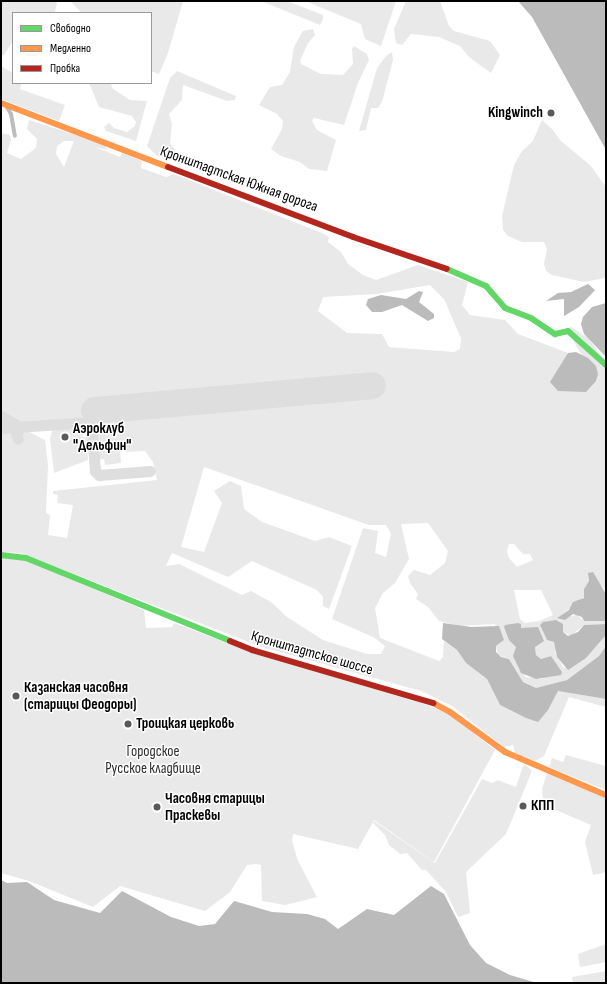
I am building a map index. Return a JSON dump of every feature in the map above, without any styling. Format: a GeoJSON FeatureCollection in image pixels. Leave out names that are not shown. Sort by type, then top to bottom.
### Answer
{"type":"FeatureCollection","features":[{"type":"Feature","properties":{"kind":"street"},"geometry":{"type":"LineString","coordinates":[[3,103],[11,114],[15,136]]}},
{"type":"Feature","properties":{"kind":"street","name":"Кронштадтская Южная дорога"},"geometry":{"type":"LineString","coordinates":[[3,103],[353,237],[470,277],[486,286],[505,308],[531,318],[555,334],[568,331],[606,365]]}},
{"type":"Feature","properties":{"kind":"street","name":"Кронштадтское шоссе"},"geometry":{"type":"LineString","coordinates":[[1,555],[26,558],[252,650],[425,699],[450,712],[505,752],[606,795]]}},
{"type":"Feature","properties":{"kind":"green space"},"geometry":{"type":"Polygon","coordinates":[[[1,1],[57,1],[55,12],[12,12],[12,43],[4,55],[1,55],[1,1]]]}},
{"type":"Feature","properties":{"kind":"green space"},"geometry":{"type":"Polygon","coordinates":[[[70,1],[183,1],[168,53],[159,74],[152,71],[152,12],[81,12],[70,1]]]}},
{"type":"Feature","properties":{"kind":"green space"},"geometry":{"type":"Polygon","coordinates":[[[261,1],[287,1],[323,15],[323,19],[320,25],[261,1]]]}},
{"type":"Feature","properties":{"kind":"green space"},"geometry":{"type":"Polygon","coordinates":[[[305,1],[396,1],[381,46],[365,39],[361,24],[305,1]]]}},
{"type":"Feature","properties":{"kind":"green space"},"geometry":{"type":"Polygon","coordinates":[[[406,1],[440,1],[449,26],[454,31],[490,41],[500,55],[491,73],[469,57],[460,46],[439,37],[411,34],[402,45],[396,43],[394,29],[406,1]]]}},
{"type":"Feature","properties":{"kind":"green space"},"geometry":{"type":"Polygon","coordinates":[[[313,29],[315,35],[308,43],[300,61],[301,64],[321,74],[343,75],[353,64],[352,49],[354,46],[367,54],[369,60],[358,83],[344,125],[314,118],[312,121],[317,130],[336,140],[327,171],[309,169],[300,162],[281,156],[271,149],[282,129],[283,121],[277,114],[259,105],[270,87],[282,85],[290,72],[294,47],[301,34],[303,31],[313,29]]]}},
{"type":"Feature","properties":{"kind":"green space"},"geometry":{"type":"Polygon","coordinates":[[[392,52],[393,60],[382,102],[378,108],[371,108],[366,130],[359,131],[377,68],[386,56],[392,52]]]}},
{"type":"Feature","properties":{"kind":"green space"},"geometry":{"type":"Polygon","coordinates":[[[1,66],[12,72],[12,84],[21,84],[20,89],[65,105],[59,121],[1,99],[1,66]]]}},
{"type":"Feature","properties":{"kind":"green space"},"geometry":{"type":"Polygon","coordinates":[[[177,71],[236,96],[235,100],[227,101],[183,85],[182,100],[169,114],[172,124],[170,143],[176,152],[194,158],[194,164],[157,156],[147,146],[170,78],[177,71]]]}},
{"type":"Feature","properties":{"kind":"green space"},"geometry":{"type":"Polygon","coordinates":[[[89,84],[111,84],[112,88],[130,100],[147,101],[136,141],[106,131],[104,127],[109,123],[114,128],[127,132],[135,126],[136,122],[132,116],[99,107],[89,84]]]}},
{"type":"Feature","properties":{"kind":"green space"},"geometry":{"type":"Polygon","coordinates":[[[29,120],[104,144],[107,150],[95,147],[120,157],[122,153],[142,161],[141,168],[166,177],[174,174],[322,233],[329,237],[328,242],[341,252],[348,264],[363,275],[376,280],[418,265],[468,282],[462,305],[470,315],[505,320],[518,334],[568,353],[551,382],[598,374],[596,366],[581,354],[571,337],[570,326],[588,338],[606,362],[606,594],[604,588],[588,575],[589,581],[584,589],[584,597],[558,618],[577,615],[584,621],[606,621],[606,624],[584,625],[571,636],[563,632],[559,621],[540,625],[547,640],[554,642],[557,648],[555,653],[564,668],[586,658],[606,635],[606,646],[599,656],[567,680],[536,688],[523,682],[509,659],[498,655],[496,646],[503,641],[495,624],[460,626],[439,621],[428,607],[416,599],[418,594],[410,583],[408,576],[414,570],[430,575],[445,563],[448,551],[428,523],[401,524],[409,559],[395,583],[383,593],[375,608],[380,638],[439,661],[443,657],[444,641],[457,650],[466,663],[487,679],[500,705],[526,718],[538,721],[551,704],[554,693],[558,691],[606,699],[606,707],[569,697],[544,756],[535,761],[515,753],[513,745],[504,747],[452,706],[421,691],[262,647],[20,553],[1,552],[1,429],[27,431],[45,440],[48,465],[46,513],[50,515],[48,535],[67,538],[73,505],[57,503],[58,495],[53,494],[53,491],[157,480],[153,462],[145,451],[120,452],[121,463],[105,465],[104,459],[98,460],[96,430],[99,423],[105,419],[379,394],[377,375],[84,401],[86,421],[1,426],[1,133],[10,135],[11,140],[7,153],[21,159],[36,148],[37,139],[27,129],[29,120]],[[64,141],[57,146],[56,154],[64,167],[74,141],[64,141]],[[430,285],[377,294],[323,297],[318,311],[347,333],[382,334],[389,347],[454,352],[460,349],[461,338],[444,299],[430,285]],[[204,467],[181,547],[204,552],[222,503],[214,491],[230,481],[241,486],[244,509],[262,522],[315,541],[329,537],[352,546],[329,609],[323,606],[323,597],[317,590],[252,561],[228,577],[172,553],[166,566],[179,564],[242,595],[251,591],[271,602],[287,617],[323,640],[367,654],[381,654],[385,646],[373,637],[332,619],[363,528],[378,531],[375,553],[386,557],[391,534],[386,525],[369,525],[204,467]],[[509,544],[507,551],[509,558],[517,567],[533,560],[530,554],[523,554],[514,544],[509,544]],[[514,590],[520,619],[525,623],[539,621],[553,615],[541,590],[514,590]],[[512,642],[516,647],[518,668],[526,677],[541,679],[561,671],[551,656],[541,659],[536,655],[535,647],[540,643],[512,642]]]}},
{"type":"Feature","properties":{"kind":"green space"},"geometry":{"type":"Polygon","coordinates":[[[542,120],[552,129],[561,141],[591,166],[606,187],[605,278],[584,282],[552,275],[546,271],[544,264],[547,249],[544,242],[522,242],[508,236],[503,230],[502,216],[514,165],[522,151],[533,141],[542,120]]]}},
{"type":"Feature","properties":{"kind":"green space"},"geometry":{"type":"Polygon","coordinates":[[[81,425],[86,427],[87,430],[82,431],[83,437],[87,437],[88,460],[54,473],[50,439],[52,431],[57,428],[81,425]]]}},
{"type":"Feature","properties":{"kind":"green space","name":"Городское Русское кладбище"},"geometry":{"type":"Polygon","coordinates":[[[11,557],[25,560],[144,610],[146,628],[172,627],[174,623],[249,651],[424,704],[449,714],[495,750],[434,862],[374,820],[358,849],[293,834],[292,841],[298,861],[317,897],[285,905],[262,901],[261,865],[256,864],[247,865],[230,892],[205,911],[120,886],[93,907],[29,881],[1,873],[1,558],[11,557]]]}},
{"type":"Feature","properties":{"kind":"green space"},"geometry":{"type":"Polygon","coordinates":[[[566,755],[606,766],[606,790],[549,767],[552,758],[563,762],[566,755]]]}},
{"type":"Feature","properties":{"kind":"green space"},"geometry":{"type":"Polygon","coordinates":[[[526,765],[532,771],[506,834],[466,872],[470,913],[458,917],[446,892],[426,870],[422,870],[407,853],[400,854],[389,845],[385,835],[373,823],[374,821],[435,863],[482,779],[492,783],[498,780],[516,787],[523,766],[526,765]]]}},
{"type":"Feature","properties":{"kind":"green space"},"geometry":{"type":"Polygon","coordinates":[[[547,773],[606,797],[606,871],[603,873],[593,875],[585,842],[591,825],[544,805],[542,789],[547,773]]]}},
{"type":"Feature","properties":{"kind":"green space"},"geometry":{"type":"Polygon","coordinates":[[[606,944],[606,962],[580,967],[578,954],[606,944]]]}},
{"type":"Feature","properties":{"kind":"green space"},"geometry":{"type":"Polygon","coordinates":[[[606,971],[606,983],[573,983],[572,977],[606,971]]]}},
{"type":"Feature","properties":{"kind":"shaded area"},"geometry":{"type":"Polygon","coordinates":[[[518,1],[606,1],[606,150],[532,17],[518,1]]]}},
{"type":"Feature","properties":{"kind":"shaded area"},"geometry":{"type":"Polygon","coordinates":[[[588,284],[595,290],[579,307],[564,316],[564,299],[546,301],[558,293],[571,292],[588,284]]]}},
{"type":"Feature","properties":{"kind":"shaded area"},"geometry":{"type":"Polygon","coordinates":[[[419,291],[423,292],[419,302],[434,314],[434,318],[428,321],[402,305],[382,312],[372,312],[366,305],[368,299],[381,295],[406,299],[419,291]]]}},
{"type":"Feature","properties":{"kind":"shaded area"},"geometry":{"type":"Polygon","coordinates":[[[606,303],[606,357],[584,334],[581,324],[583,317],[592,307],[606,303]]]}},
{"type":"Feature","properties":{"kind":"shaded area"},"geometry":{"type":"Polygon","coordinates":[[[576,352],[588,358],[596,366],[598,374],[596,381],[586,392],[558,391],[550,382],[568,353],[576,352]]]}},
{"type":"Feature","properties":{"kind":"shaded area"},"geometry":{"type":"Polygon","coordinates":[[[593,572],[606,594],[606,621],[584,621],[582,617],[573,614],[565,620],[557,618],[569,610],[573,602],[584,598],[584,589],[589,581],[588,573],[593,572]]]}},
{"type":"Feature","properties":{"kind":"shaded area"},"geometry":{"type":"Polygon","coordinates":[[[556,620],[563,624],[563,632],[568,636],[578,632],[584,625],[606,624],[606,635],[586,658],[568,670],[557,657],[554,642],[547,640],[540,625],[543,622],[556,620]]]}},
{"type":"Feature","properties":{"kind":"shaded area"},"geometry":{"type":"Polygon","coordinates":[[[443,623],[471,627],[499,626],[504,640],[496,646],[496,652],[501,657],[509,659],[523,682],[536,688],[567,680],[599,656],[606,646],[606,699],[558,691],[548,710],[538,722],[526,718],[500,705],[487,679],[466,663],[457,650],[442,639],[443,623]]]}},
{"type":"Feature","properties":{"kind":"shaded area"},"geometry":{"type":"Polygon","coordinates":[[[521,624],[521,628],[538,627],[544,641],[535,647],[536,655],[541,659],[551,656],[562,672],[561,675],[536,679],[521,673],[513,656],[516,647],[509,640],[504,627],[505,625],[521,624]]]}},
{"type":"Feature","properties":{"kind":"shaded area"},"geometry":{"type":"Polygon","coordinates":[[[1,880],[7,883],[27,882],[54,900],[100,913],[122,891],[171,917],[199,926],[215,924],[234,901],[272,912],[307,914],[325,919],[338,929],[367,909],[394,915],[431,886],[444,894],[470,945],[486,963],[510,975],[537,983],[1,983],[1,880]]]}},
{"type":"Feature","properties":{"kind":"taxiway"},"geometry":{"type":"LineString","coordinates":[[94,410],[91,422],[95,471],[99,475],[150,471]]}},
{"type":"Feature","properties":{"kind":"taxiway"},"geometry":{"type":"LineString","coordinates":[[1,416],[20,427],[16,434],[18,439]]}},
{"type":"Feature","properties":{"kind":"taxiway"},"geometry":{"type":"LineString","coordinates":[[1,428],[91,422]]}},
{"type":"Feature","properties":{"kind":"runway"},"geometry":{"type":"LineString","coordinates":[[94,410],[372,385]]}},
{"type":"Feature","properties":{"kind":"traffic: fast"},"geometry":{"type":"LineString","coordinates":[[447,269],[486,286],[505,308],[531,318],[555,334],[568,331],[606,365]]}},
{"type":"Feature","properties":{"kind":"traffic: fast"},"geometry":{"type":"LineString","coordinates":[[1,555],[26,558],[230,641]]}},
{"type":"Feature","properties":{"kind":"traffic: slow"},"geometry":{"type":"LineString","coordinates":[[1,103],[168,167]]}},
{"type":"Feature","properties":{"kind":"traffic: slow"},"geometry":{"type":"LineString","coordinates":[[433,703],[450,712],[505,752],[606,795]]}},
{"type":"Feature","properties":{"kind":"traffic: jam"},"geometry":{"type":"LineString","coordinates":[[168,167],[353,237],[447,269]]}},
{"type":"Feature","properties":{"kind":"traffic: jam"},"geometry":{"type":"LineString","coordinates":[[230,641],[252,650],[433,703]]}},
{"type":"Feature","properties":{"kind":"place","name":"Kingwinch"},"geometry":{"type":"Point","coordinates":[551,113]}},
{"type":"Feature","properties":{"kind":"place","name":"Аэроклуб \"Дельфин\""},"geometry":{"type":"Point","coordinates":[65,437]}},
{"type":"Feature","properties":{"kind":"place","name":"Казанская часовня (старицы Феодоры)"},"geometry":{"type":"Point","coordinates":[16,696]}},
{"type":"Feature","properties":{"kind":"place","name":"Троицкая церковь"},"geometry":{"type":"Point","coordinates":[128,724]}},
{"type":"Feature","properties":{"kind":"place","name":"КПП"},"geometry":{"type":"Point","coordinates":[523,806]}},
{"type":"Feature","properties":{"kind":"place","name":"Часовня старицы Праскевы"},"geometry":{"type":"Point","coordinates":[157,807]}}]}
